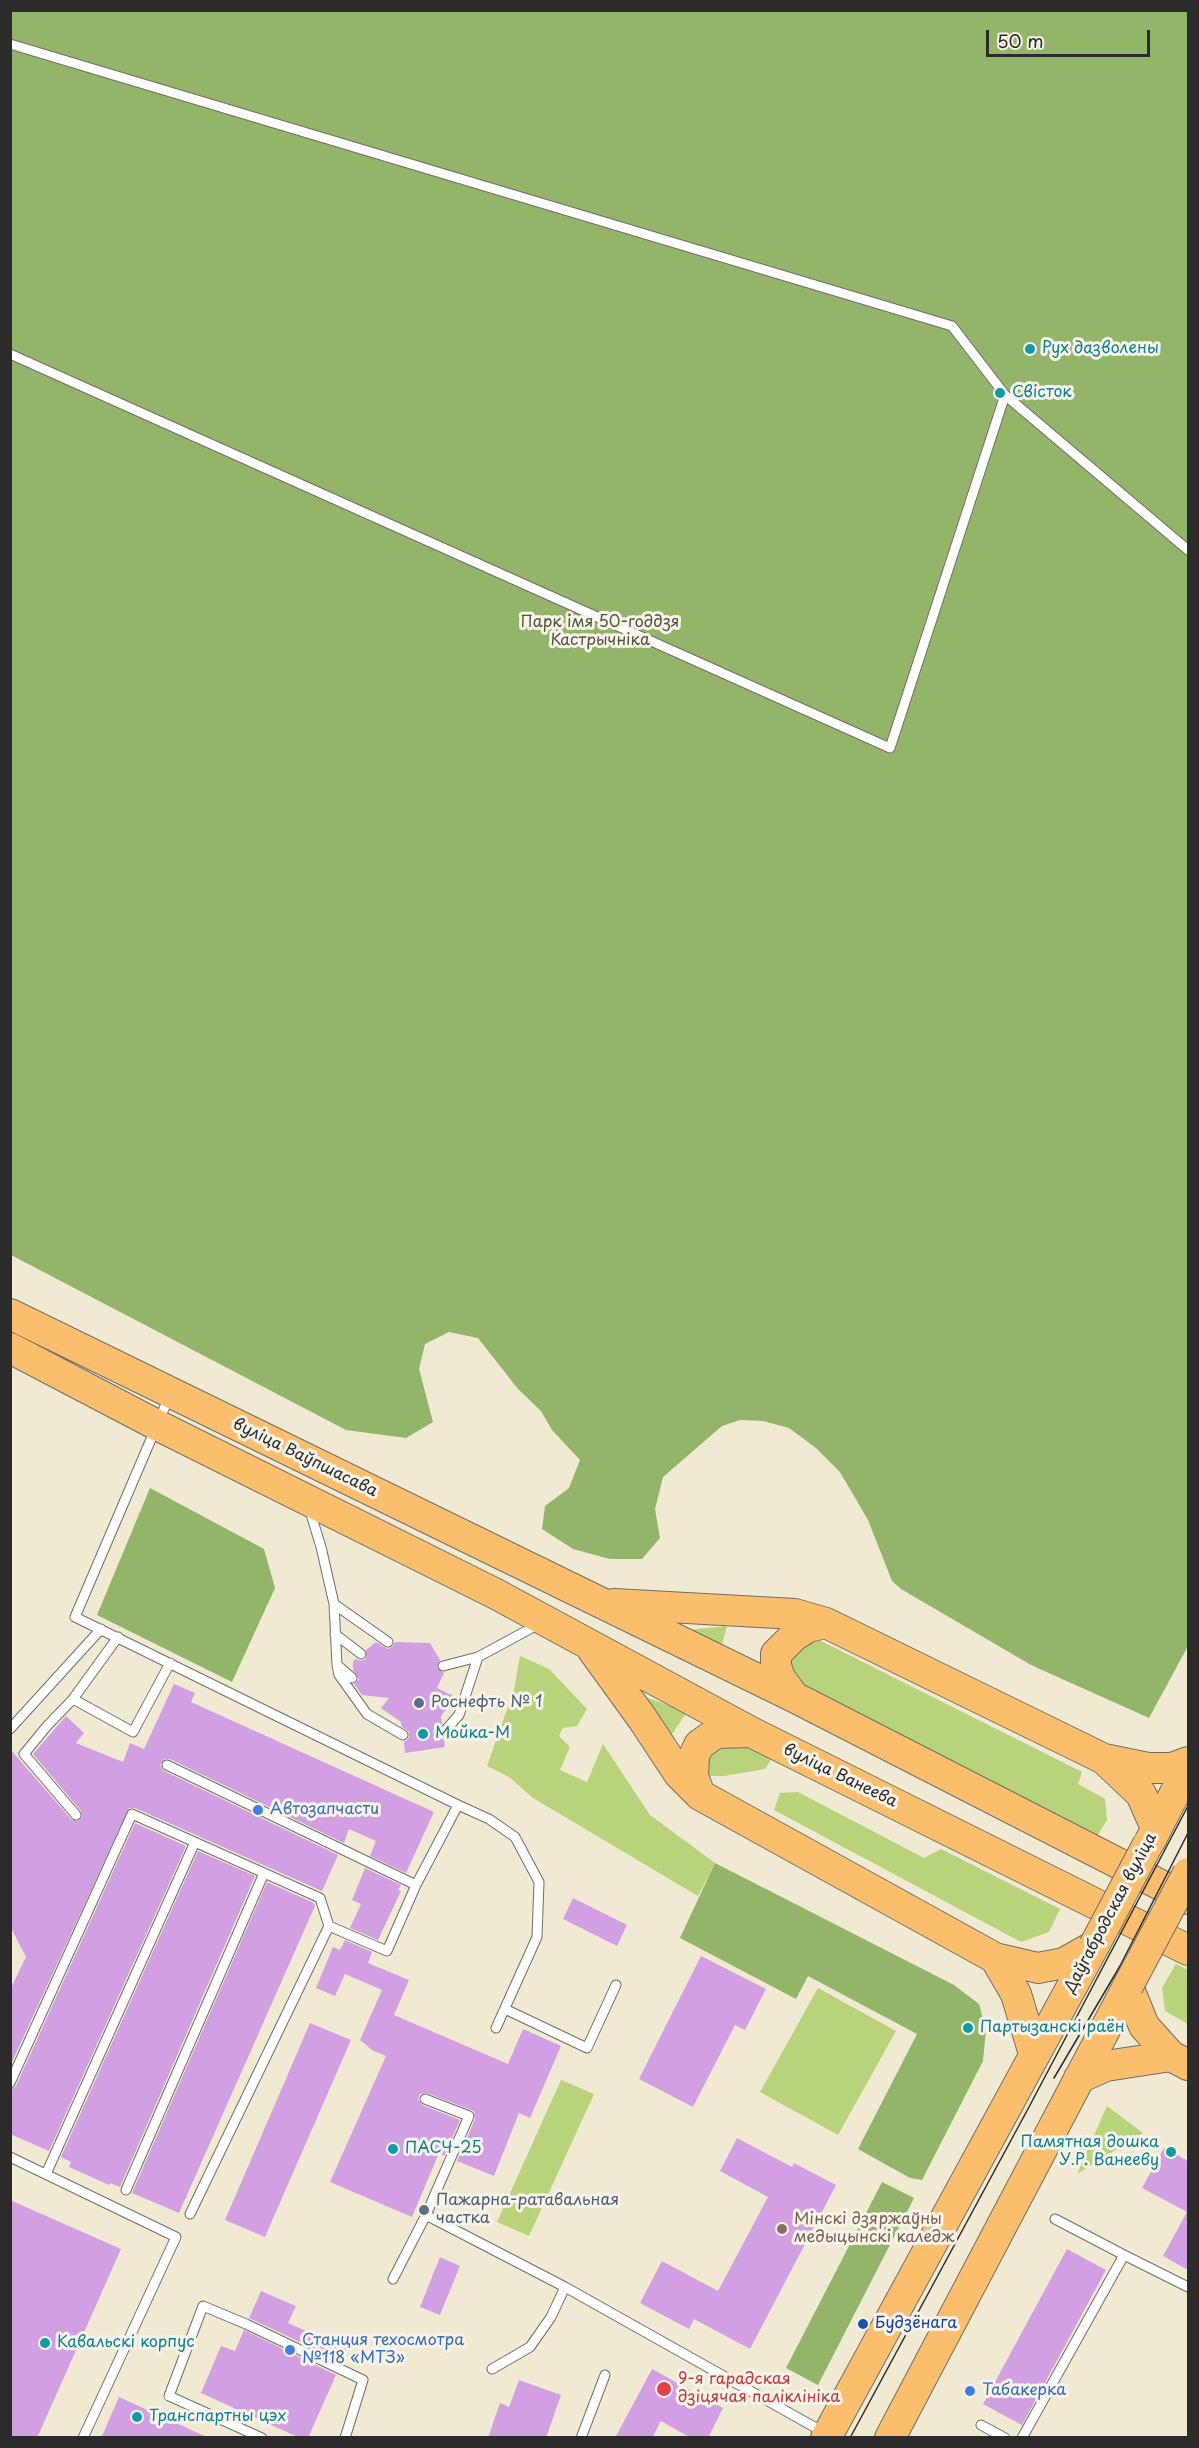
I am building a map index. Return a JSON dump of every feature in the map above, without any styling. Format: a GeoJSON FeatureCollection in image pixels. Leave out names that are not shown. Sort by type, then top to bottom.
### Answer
{"type":"FeatureCollection","features":[{"type":"Feature","properties":{"kind":"main road","name":"вуліца Ваўпшасава"},"geometry":{"type":"LineString","coordinates":[[10,1314],[599,1603]]}},
{"type":"Feature","properties":{"kind":"main road"},"geometry":{"type":"LineString","coordinates":[[10,1348],[307,1500]]}},
{"type":"Feature","properties":{"kind":"main road","name":"вуліца Ванеева"},"geometry":{"type":"LineString","coordinates":[[307,1500],[546,1620],[751,1732],[1188,1950]]}},
{"type":"Feature","properties":{"kind":"main road"},"geometry":{"type":"LineString","coordinates":[[599,1603],[795,1614],[826,1623],[1104,1759],[1148,1768],[1172,1768],[1188,1762]]}},
{"type":"Feature","properties":{"kind":"main road"},"geometry":{"type":"LineString","coordinates":[[599,1603],[794,1697],[1188,1899]]}},
{"type":"Feature","properties":{"kind":"main road"},"geometry":{"type":"LineString","coordinates":[[794,1697],[780,1678],[776,1666],[776,1654],[808,1627],[826,1623]]}},
{"type":"Feature","properties":{"kind":"main road"},"geometry":{"type":"LineString","coordinates":[[586,1642],[642,1718],[679,1774],[700,1795],[995,1958],[1038,1968],[1064,1964],[1094,1946]]}},
{"type":"Feature","properties":{"kind":"main road"},"geometry":{"type":"LineString","coordinates":[[700,1795],[693,1776],[694,1756],[699,1745],[716,1733],[751,1732]]}},
{"type":"Feature","properties":{"kind":"main road"},"geometry":{"type":"LineString","coordinates":[[1104,1759],[1141,1794],[1152,1836]]}},
{"type":"Feature","properties":{"kind":"main road","name":"Даўгабродская вуліца"},"geometry":{"type":"LineString","coordinates":[[827,2436],[1094,1946],[1188,1768]]}},
{"type":"Feature","properties":{"kind":"main road"},"geometry":{"type":"LineString","coordinates":[[890,2438],[1188,1873]]}},
{"type":"Feature","properties":{"kind":"main road"},"geometry":{"type":"LineString","coordinates":[[995,1958],[1016,1994],[1034,2054]]}},
{"type":"Feature","properties":{"kind":"main road"},"geometry":{"type":"LineString","coordinates":[[1128,1986],[1144,2026],[1180,2061]]}},
{"type":"Feature","properties":{"kind":"main road"},"geometry":{"type":"LineString","coordinates":[[1079,2078],[1106,2066],[1180,2061]]}},
{"type":"Feature","properties":{"kind":"lane"},"geometry":{"type":"LineString","coordinates":[[10,44],[952,326],[1005,395],[1188,550]]}},
{"type":"Feature","properties":{"kind":"lane"},"geometry":{"type":"LineString","coordinates":[[10,354],[890,748],[1005,395]]}},
{"type":"Feature","properties":{"kind":"lane"},"geometry":{"type":"LineString","coordinates":[[171,1392],[75,1617],[489,1819],[515,1837],[539,1882],[537,1937],[496,2028]]}},
{"type":"Feature","properties":{"kind":"lane"},"geometry":{"type":"LineString","coordinates":[[307,1500],[334,1604],[339,1675],[367,1714],[403,1735]]}},
{"type":"Feature","properties":{"kind":"lane"},"geometry":{"type":"LineString","coordinates":[[334,1604],[388,1642]]}},
{"type":"Feature","properties":{"kind":"lane"},"geometry":{"type":"LineString","coordinates":[[443,1666],[478,1657],[546,1620]]}},
{"type":"Feature","properties":{"kind":"lane"},"geometry":{"type":"LineString","coordinates":[[10,1729],[101,1629]]}},
{"type":"Feature","properties":{"kind":"lane"},"geometry":{"type":"LineString","coordinates":[[335,1634],[361,1654]]}},
{"type":"Feature","properties":{"kind":"lane"},"geometry":{"type":"LineString","coordinates":[[76,1815],[24,1754],[73,1699],[118,1637]]}},
{"type":"Feature","properties":{"kind":"lane"},"geometry":{"type":"LineString","coordinates":[[443,1734],[459,1715],[478,1657]]}},
{"type":"Feature","properties":{"kind":"lane"},"geometry":{"type":"LineString","coordinates":[[73,1699],[133,1732],[170,1663]]}},
{"type":"Feature","properties":{"kind":"lane"},"geometry":{"type":"LineString","coordinates":[[337,1665],[352,1678]]}},
{"type":"Feature","properties":{"kind":"lane"},"geometry":{"type":"LineString","coordinates":[[167,1765],[416,1885]]}},
{"type":"Feature","properties":{"kind":"lane"},"geometry":{"type":"LineString","coordinates":[[329,1926],[387,1951],[416,1885],[458,1805]]}},
{"type":"Feature","properties":{"kind":"lane"},"geometry":{"type":"LineString","coordinates":[[10,2083],[132,1814],[320,1898],[329,1926],[190,2214]]}},
{"type":"Feature","properties":{"kind":"lane"},"geometry":{"type":"LineString","coordinates":[[46,2174],[195,1842]]}},
{"type":"Feature","properties":{"kind":"lane"},"geometry":{"type":"LineString","coordinates":[[126,2190],[264,1873]]}},
{"type":"Feature","properties":{"kind":"lane"},"geometry":{"type":"LineString","coordinates":[[505,2009],[587,2048],[616,1985]]}},
{"type":"Feature","properties":{"kind":"lane"},"geometry":{"type":"LineString","coordinates":[[393,2279],[426,2216],[468,2116],[425,2098]]}},
{"type":"Feature","properties":{"kind":"lane"},"geometry":{"type":"LineString","coordinates":[[10,2157],[176,2237],[83,2438]]}},
{"type":"Feature","properties":{"kind":"lane"},"geometry":{"type":"LineString","coordinates":[[426,2216],[565,2287],[827,2436]]}},
{"type":"Feature","properties":{"kind":"lane"},"geometry":{"type":"LineString","coordinates":[[1055,2219],[1188,2287]]}},
{"type":"Feature","properties":{"kind":"lane"},"geometry":{"type":"LineString","coordinates":[[1022,2438],[1124,2255]]}},
{"type":"Feature","properties":{"kind":"lane"},"geometry":{"type":"LineString","coordinates":[[492,2369],[530,2347],[551,2317],[565,2287]]}},
{"type":"Feature","properties":{"kind":"lane"},"geometry":{"type":"LineString","coordinates":[[262,2438],[168,2396],[203,2306],[363,2380],[345,2438]]}},
{"type":"Feature","properties":{"kind":"lane"},"geometry":{"type":"LineString","coordinates":[[582,2438],[605,2375]]}},
{"type":"Feature","properties":{"kind":"lane"},"geometry":{"type":"LineString","coordinates":[[981,2425],[1005,2438]]}},
{"type":"Feature","properties":{"kind":"green space","name":"Парк імя 50-годдзя Кастрычніка"},"geometry":{"type":"Polygon","coordinates":[[[10,11],[1188,11],[1188,1646],[1149,1718],[1031,1665],[901,1589],[892,1581],[868,1520],[840,1472],[816,1448],[789,1428],[763,1421],[740,1420],[722,1426],[663,1477],[655,1509],[660,1538],[642,1559],[610,1559],[573,1549],[542,1529],[545,1506],[569,1488],[580,1460],[552,1430],[541,1411],[518,1389],[478,1338],[449,1332],[425,1344],[419,1369],[433,1422],[406,1438],[346,1430],[11,1255],[10,11]]]}},
{"type":"Feature","properties":{"kind":"green space"},"geometry":{"type":"Polygon","coordinates":[[[150,1488],[264,1549],[275,1588],[232,1682],[97,1615],[150,1488]]]}},
{"type":"Feature","properties":{"kind":"green space"},"geometry":{"type":"Polygon","coordinates":[[[727,1626],[720,1652],[676,1631],[727,1626]]]}},
{"type":"Feature","properties":{"kind":"green space"},"geometry":{"type":"Polygon","coordinates":[[[817,1639],[1082,1772],[1078,1784],[1105,1799],[1107,1820],[1096,1838],[796,1685],[787,1664],[797,1646],[817,1639]]]}},
{"type":"Feature","properties":{"kind":"green space"},"geometry":{"type":"Polygon","coordinates":[[[520,1656],[549,1669],[587,1709],[577,1726],[563,1728],[559,1736],[570,1747],[560,1770],[587,1782],[603,1744],[650,1815],[715,1863],[698,1896],[533,1798],[509,1777],[487,1766],[514,1690],[520,1656]]]}},
{"type":"Feature","properties":{"kind":"green space"},"geometry":{"type":"Polygon","coordinates":[[[640,1695],[687,1712],[668,1740],[640,1695]]]}},
{"type":"Feature","properties":{"kind":"green space"},"geometry":{"type":"Polygon","coordinates":[[[720,1740],[738,1741],[772,1758],[765,1769],[724,1776],[708,1776],[708,1756],[720,1740]]]}},
{"type":"Feature","properties":{"kind":"green space"},"geometry":{"type":"Polygon","coordinates":[[[798,1792],[924,1858],[941,1849],[1060,1909],[1049,1932],[1021,1942],[774,1810],[780,1793],[798,1792]]]}},
{"type":"Feature","properties":{"kind":"green space"},"geometry":{"type":"Polygon","coordinates":[[[715,1863],[954,1985],[979,2004],[986,2030],[983,2061],[922,2180],[910,2178],[858,2149],[917,2034],[808,1976],[796,1999],[680,1938],[715,1863]]]}},
{"type":"Feature","properties":{"kind":"green space"},"geometry":{"type":"Polygon","coordinates":[[[1176,1964],[1188,1970],[1188,2024],[1165,2011],[1162,1988],[1176,1964]]]}},
{"type":"Feature","properties":{"kind":"green space"},"geometry":{"type":"Polygon","coordinates":[[[818,1988],[896,2031],[838,2135],[760,2092],[818,1988]]]}},
{"type":"Feature","properties":{"kind":"green space"},"geometry":{"type":"Polygon","coordinates":[[[561,2080],[594,2094],[529,2236],[497,2222],[561,2080]]]}},
{"type":"Feature","properties":{"kind":"green space"},"geometry":{"type":"Polygon","coordinates":[[[1107,2106],[1143,2133],[1077,2174],[1107,2106]]]}},
{"type":"Feature","properties":{"kind":"green space"},"geometry":{"type":"Polygon","coordinates":[[[882,2182],[914,2198],[818,2385],[786,2368],[882,2182]]]}},
{"type":"Feature","properties":{"kind":"building"},"geometry":{"type":"Polygon","coordinates":[[[376,1642],[388,1649],[395,1642],[430,1643],[440,1660],[437,1668],[444,1673],[437,1688],[456,1697],[441,1716],[442,1724],[437,1731],[438,1738],[444,1740],[445,1747],[405,1753],[404,1742],[409,1738],[409,1732],[402,1727],[401,1722],[381,1708],[389,1698],[362,1695],[354,1684],[359,1679],[353,1670],[353,1661],[366,1659],[366,1650],[376,1642]]]}},
{"type":"Feature","properties":{"kind":"building"},"geometry":{"type":"Polygon","coordinates":[[[174,1684],[195,1693],[191,1702],[434,1812],[406,1873],[370,1856],[376,1841],[349,1829],[344,1843],[170,1759],[164,1759],[160,1765],[164,1771],[338,1855],[322,1891],[135,1808],[129,1808],[10,2066],[10,1990],[26,1957],[10,1926],[10,1749],[71,1819],[78,1821],[82,1817],[81,1811],[33,1754],[66,1716],[84,1733],[76,1743],[123,1762],[130,1743],[144,1749],[174,1684]]]}},
{"type":"Feature","properties":{"kind":"building"},"geometry":{"type":"Polygon","coordinates":[[[135,1823],[186,1846],[49,2151],[10,2134],[10,2090],[16,2086],[135,1823]]]}},
{"type":"Feature","properties":{"kind":"building"},"geometry":{"type":"Polygon","coordinates":[[[198,1851],[255,1876],[120,2187],[110,2183],[109,2185],[69,2167],[71,2162],[61,2157],[198,1851]]]}},
{"type":"Feature","properties":{"kind":"building"},"geometry":{"type":"Polygon","coordinates":[[[365,1868],[401,1885],[398,1890],[401,1891],[378,1940],[350,1928],[361,1904],[352,1900],[365,1868]]]}},
{"type":"Feature","properties":{"kind":"building"},"geometry":{"type":"Polygon","coordinates":[[[267,1882],[314,1903],[315,1906],[179,2213],[132,2193],[267,1882]]]}},
{"type":"Feature","properties":{"kind":"building"},"geometry":{"type":"Polygon","coordinates":[[[573,1898],[627,1925],[617,1946],[563,1919],[573,1898]]]}},
{"type":"Feature","properties":{"kind":"building"},"geometry":{"type":"Polygon","coordinates":[[[345,1940],[372,1952],[368,1963],[409,1980],[394,2015],[508,2064],[523,2029],[561,2046],[530,2118],[519,2113],[494,2176],[457,2161],[475,2119],[474,2111],[427,2093],[420,2094],[418,2099],[422,2105],[460,2120],[444,2156],[439,2153],[412,2217],[330,2182],[386,2056],[372,2050],[360,2040],[382,1990],[345,1974],[335,1996],[316,1988],[333,1947],[340,1950],[345,1940]]]}},
{"type":"Feature","properties":{"kind":"building"},"geometry":{"type":"Polygon","coordinates":[[[701,1956],[766,1989],[745,2030],[735,2025],[693,2107],[639,2079],[701,1956]]]}},
{"type":"Feature","properties":{"kind":"building"},"geometry":{"type":"Polygon","coordinates":[[[310,2023],[351,2040],[265,2237],[225,2220],[310,2023]]]}},
{"type":"Feature","properties":{"kind":"building","name":"Мінскі дзяржаўны медыцынскі каледж"},"geometry":{"type":"Polygon","coordinates":[[[737,2138],[792,2167],[794,2163],[836,2185],[750,2349],[694,2319],[689,2329],[640,2303],[662,2261],[718,2291],[768,2197],[720,2171],[737,2138]]]}},
{"type":"Feature","properties":{"kind":"building"},"geometry":{"type":"Polygon","coordinates":[[[1164,2148],[1188,2161],[1188,2270],[1163,2256],[1187,2212],[1142,2188],[1164,2148]]]}},
{"type":"Feature","properties":{"kind":"building","name":"Кавальскі корпус"},"geometry":{"type":"Polygon","coordinates":[[[10,2200],[121,2249],[37,2438],[10,2438],[10,2200]]]}},
{"type":"Feature","properties":{"kind":"building"},"geometry":{"type":"Polygon","coordinates":[[[1067,2249],[1106,2270],[1022,2425],[983,2404],[1067,2249]]]}},
{"type":"Feature","properties":{"kind":"building"},"geometry":{"type":"Polygon","coordinates":[[[440,2257],[460,2266],[440,2315],[420,2307],[440,2257]]]}},
{"type":"Feature","properties":{"kind":"building"},"geometry":{"type":"Polygon","coordinates":[[[261,2291],[296,2306],[288,2323],[347,2349],[342,2362],[249,2318],[261,2291]]]}},
{"type":"Feature","properties":{"kind":"building"},"geometry":{"type":"Polygon","coordinates":[[[244,2330],[336,2375],[308,2438],[300,2438],[201,2393],[221,2346],[235,2351],[244,2330]]]}},
{"type":"Feature","properties":{"kind":"building","name":"9-я гарадская дзіцячая паліклініка"},"geometry":{"type":"Polygon","coordinates":[[[652,2369],[723,2408],[708,2438],[691,2438],[661,2421],[652,2438],[615,2438],[652,2369]]]}},
{"type":"Feature","properties":{"kind":"building"},"geometry":{"type":"Polygon","coordinates":[[[519,2380],[561,2395],[546,2438],[488,2438],[500,2403],[509,2407],[519,2380]]]}},
{"type":"Feature","properties":{"kind":"building","name":"Транспартны цэх"},"geometry":{"type":"Polygon","coordinates":[[[119,2397],[209,2438],[101,2438],[119,2397]]]}},
{"type":"Feature","properties":{"kind":"tram line"},"geometry":{"type":"LineString","coordinates":[[850,2438],[1188,1806]]}},
{"type":"Feature","properties":{"kind":"tram line"},"geometry":{"type":"LineString","coordinates":[[1054,2078],[1120,1966],[1188,1833]]}},
{"type":"Feature","properties":{"kind":"place","name":"Рух дазволены"},"geometry":{"type":"Point","coordinates":[1030,349]}},
{"type":"Feature","properties":{"kind":"place","name":"Свісток"},"geometry":{"type":"Point","coordinates":[1000,393]}},
{"type":"Feature","properties":{"kind":"place","name":"Роснефть № 1"},"geometry":{"type":"Point","coordinates":[419,1703]}},
{"type":"Feature","properties":{"kind":"place","name":"Мойка-М"},"geometry":{"type":"Point","coordinates":[423,1734]}},
{"type":"Feature","properties":{"kind":"place","name":"Автозапчасти"},"geometry":{"type":"Point","coordinates":[258,1810]}},
{"type":"Feature","properties":{"kind":"place","name":"Партызанскі раён"},"geometry":{"type":"Point","coordinates":[968,2028]}},
{"type":"Feature","properties":{"kind":"place","name":"ПАСЧ-25"},"geometry":{"type":"Point","coordinates":[393,2149]}},
{"type":"Feature","properties":{"kind":"place","name":"Памятная дошка У.Р. Ванееву"},"geometry":{"type":"Point","coordinates":[1171,2152]}},
{"type":"Feature","properties":{"kind":"place","name":"Пажарна-ратавальная частка"},"geometry":{"type":"Point","coordinates":[424,2210]}},
{"type":"Feature","properties":{"kind":"place","name":"Мінскі дзяржаўны медыцынскі каледж"},"geometry":{"type":"Point","coordinates":[782,2229]}},
{"type":"Feature","properties":{"kind":"place","name":"Будзёнага"},"geometry":{"type":"Point","coordinates":[863,2324]}},
{"type":"Feature","properties":{"kind":"place","name":"Кавальскі корпус"},"geometry":{"type":"Point","coordinates":[45,2343]}},
{"type":"Feature","properties":{"kind":"place","name":"Станция техосмотра №118 «МТЗ»"},"geometry":{"type":"Point","coordinates":[290,2350]}},
{"type":"Feature","properties":{"kind":"place","name":"9-я гарадская дзіцячая паліклініка"},"geometry":{"type":"Point","coordinates":[664,2389]}},
{"type":"Feature","properties":{"kind":"place","name":"Табакерка"},"geometry":{"type":"Point","coordinates":[970,2391]}},
{"type":"Feature","properties":{"kind":"place","name":"Транспартны цэх"},"geometry":{"type":"Point","coordinates":[137,2417]}}]}
